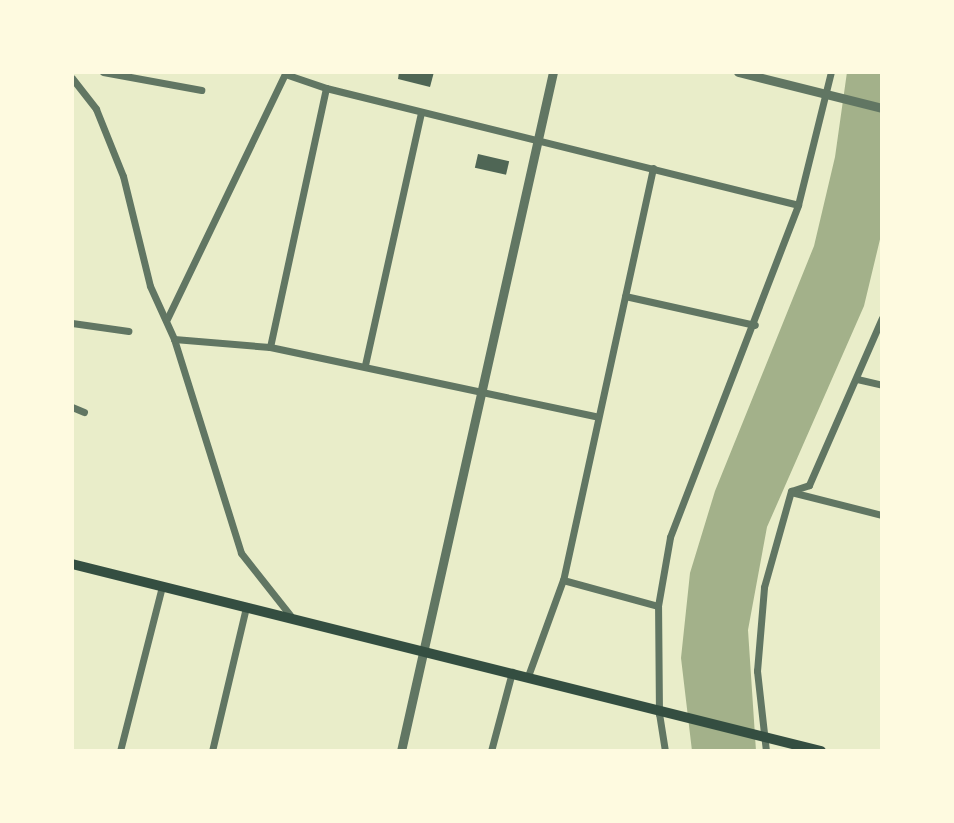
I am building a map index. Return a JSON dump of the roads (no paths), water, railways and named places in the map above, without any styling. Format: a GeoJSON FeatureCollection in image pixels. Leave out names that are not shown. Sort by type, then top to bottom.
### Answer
{"type":"FeatureCollection","features":[{"type":"Feature","properties":{"kind":"main road"},"geometry":{"type":"LineString","coordinates":[[72,564],[424,649],[675,718],[821,751]]}},
{"type":"Feature","properties":{"kind":"street"},"geometry":{"type":"LineString","coordinates":[[103,72],[201,90]]}},
{"type":"Feature","properties":{"kind":"street"},"geometry":{"type":"LineString","coordinates":[[401,751],[553,72]]}},
{"type":"Feature","properties":{"kind":"street"},"geometry":{"type":"LineString","coordinates":[[738,72],[882,108]]}},
{"type":"Feature","properties":{"kind":"street"},"geometry":{"type":"LineString","coordinates":[[665,751],[659,714],[659,606],[678,513],[700,450],[755,325],[798,205],[831,72]]}},
{"type":"Feature","properties":{"kind":"street"},"geometry":{"type":"LineString","coordinates":[[167,319],[285,73],[327,88],[798,205]]}},
{"type":"Feature","properties":{"kind":"street"},"geometry":{"type":"LineString","coordinates":[[72,78],[96,109],[123,176],[150,286],[174,339],[241,553],[290,615]]}},
{"type":"Feature","properties":{"kind":"street"},"geometry":{"type":"LineString","coordinates":[[270,347],[327,88]]}},
{"type":"Feature","properties":{"kind":"street"},"geometry":{"type":"LineString","coordinates":[[365,365],[421,112]]}},
{"type":"Feature","properties":{"kind":"street"},"geometry":{"type":"LineString","coordinates":[[528,676],[563,580],[596,416],[653,169]]}},
{"type":"Feature","properties":{"kind":"street"},"geometry":{"type":"LineString","coordinates":[[625,296],[755,325]]}},
{"type":"Feature","properties":{"kind":"street"},"geometry":{"type":"LineString","coordinates":[[791,491],[809,485],[882,318]]}},
{"type":"Feature","properties":{"kind":"street"},"geometry":{"type":"LineString","coordinates":[[72,323],[128,331]]}},
{"type":"Feature","properties":{"kind":"street"},"geometry":{"type":"LineString","coordinates":[[174,339],[270,347],[365,365],[481,395],[596,416]]}},
{"type":"Feature","properties":{"kind":"street"},"geometry":{"type":"LineString","coordinates":[[857,379],[882,385]]}},
{"type":"Feature","properties":{"kind":"street"},"geometry":{"type":"LineString","coordinates":[[72,407],[84,412]]}},
{"type":"Feature","properties":{"kind":"street"},"geometry":{"type":"LineString","coordinates":[[791,491],[882,515]]}},
{"type":"Feature","properties":{"kind":"street"},"geometry":{"type":"LineString","coordinates":[[766,751],[760,737],[757,671],[764,587],[791,491]]}},
{"type":"Feature","properties":{"kind":"street"},"geometry":{"type":"LineString","coordinates":[[563,580],[659,606]]}},
{"type":"Feature","properties":{"kind":"street"},"geometry":{"type":"LineString","coordinates":[[120,751],[162,586]]}},
{"type":"Feature","properties":{"kind":"street"},"geometry":{"type":"LineString","coordinates":[[212,751],[246,607]]}},
{"type":"Feature","properties":{"kind":"street"},"geometry":{"type":"LineString","coordinates":[[491,751],[512,672]]}}]}
